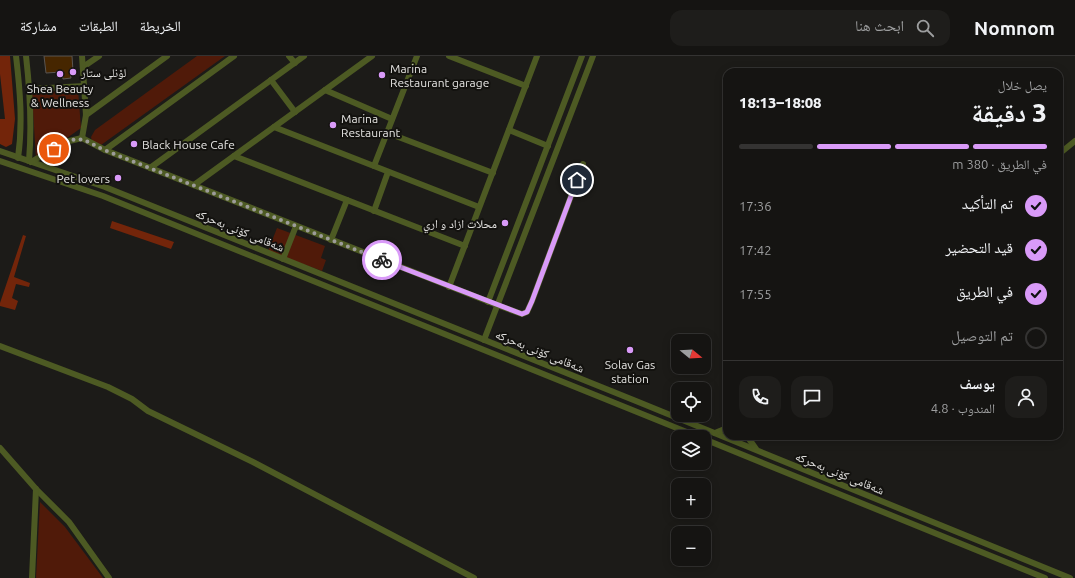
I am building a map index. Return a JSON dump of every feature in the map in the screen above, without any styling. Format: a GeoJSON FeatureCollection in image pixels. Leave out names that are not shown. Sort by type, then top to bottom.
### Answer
{"type":"FeatureCollection","features":[{"type":"Feature","properties":{"kind":"street"},"geometry":{"type":"LineString","coordinates":[[16,56],[20,90],[20,140],[18,158]]}},
{"type":"Feature","properties":{"kind":"street"},"geometry":{"type":"LineString","coordinates":[[26,56],[30,89],[30,162],[65,142],[82,138],[104,150],[449,287],[522,314],[529,308],[583,164]]}},
{"type":"Feature","properties":{"kind":"street"},"geometry":{"type":"LineString","coordinates":[[82,56],[86,115],[82,138]]}},
{"type":"Feature","properties":{"kind":"street"},"geometry":{"type":"LineString","coordinates":[[83,68],[98,56]]}},
{"type":"Feature","properties":{"kind":"street"},"geometry":{"type":"LineString","coordinates":[[86,115],[167,56]]}},
{"type":"Feature","properties":{"kind":"street"},"geometry":{"type":"LineString","coordinates":[[104,150],[234,56]]}},
{"type":"Feature","properties":{"kind":"street"},"geometry":{"type":"LineString","coordinates":[[289,56],[295,63]]}},
{"type":"Feature","properties":{"kind":"street"},"geometry":{"type":"LineString","coordinates":[[150,168],[304,56]]}},
{"type":"Feature","properties":{"kind":"street"},"geometry":{"type":"LineString","coordinates":[[194,185],[372,56]]}},
{"type":"Feature","properties":{"kind":"street"},"geometry":{"type":"LineString","coordinates":[[374,166],[417,56]]}},
{"type":"Feature","properties":{"kind":"street"},"geometry":{"type":"LineString","coordinates":[[449,56],[526,86]]}},
{"type":"Feature","properties":{"kind":"street"},"geometry":{"type":"LineString","coordinates":[[449,287],[537,56]]}},
{"type":"Feature","properties":{"kind":"street"},"geometry":{"type":"LineString","coordinates":[[488,302],[582,56]]}},
{"type":"Feature","properties":{"kind":"street"},"geometry":{"type":"LineString","coordinates":[[484,340],[593,56]]}},
{"type":"Feature","properties":{"kind":"street"},"geometry":{"type":"LineString","coordinates":[[271,80],[295,112]]}},
{"type":"Feature","properties":{"kind":"street"},"geometry":{"type":"LineString","coordinates":[[30,89],[84,86]]}},
{"type":"Feature","properties":{"kind":"street"},"geometry":{"type":"LineString","coordinates":[[325,90],[392,119]]}},
{"type":"Feature","properties":{"kind":"street"},"geometry":{"type":"LineString","coordinates":[[274,127],[479,208]]}},
{"type":"Feature","properties":{"kind":"street"},"geometry":{"type":"LineString","coordinates":[[509,130],[548,146]]}},
{"type":"Feature","properties":{"kind":"street"},"geometry":{"type":"LineString","coordinates":[[388,133],[493,173]]}},
{"type":"Feature","properties":{"kind":"street"},"geometry":{"type":"LineString","coordinates":[[20,140],[30,140]]}},
{"type":"Feature","properties":{"kind":"street"},"geometry":{"type":"LineString","coordinates":[[1063,151],[1075,141]]}},
{"type":"Feature","properties":{"kind":"street","name":"شەقامی کۆنی بەحرکە"},"geometry":{"type":"LineString","coordinates":[[0,151],[105,187],[723,437]]}},
{"type":"Feature","properties":{"kind":"street"},"geometry":{"type":"LineString","coordinates":[[234,156],[465,246]]}},
{"type":"Feature","properties":{"kind":"street","name":"شەقامی کۆنی بەحرکە"},"geometry":{"type":"LineString","coordinates":[[0,160],[104,196],[682,430]]}},
{"type":"Feature","properties":{"kind":"street"},"geometry":{"type":"LineString","coordinates":[[374,211],[388,172]]}},
{"type":"Feature","properties":{"kind":"street"},"geometry":{"type":"LineString","coordinates":[[331,240],[346,200]]}},
{"type":"Feature","properties":{"kind":"street"},"geometry":{"type":"LineString","coordinates":[[283,259],[296,226]]}},
{"type":"Feature","properties":{"kind":"street"},"geometry":{"type":"LineString","coordinates":[[0,346],[108,387],[132,400],[148,411],[253,462],[474,578]]}},
{"type":"Feature","properties":{"kind":"street"},"geometry":{"type":"LineString","coordinates":[[715,434],[723,430]]}},
{"type":"Feature","properties":{"kind":"street","name":"شەقامی کۆنی بەحرکە"},"geometry":{"type":"LineString","coordinates":[[730,440],[1070,578]]}},
{"type":"Feature","properties":{"kind":"street"},"geometry":{"type":"LineString","coordinates":[[750,440],[760,452]]}},
{"type":"Feature","properties":{"kind":"street","name":"شەقامی کۆنی بەحرکە"},"geometry":{"type":"LineString","coordinates":[[711,442],[1045,578]]}},
{"type":"Feature","properties":{"kind":"street"},"geometry":{"type":"LineString","coordinates":[[0,448],[36,489],[68,522],[109,578]]}},
{"type":"Feature","properties":{"kind":"street"},"geometry":{"type":"LineString","coordinates":[[32,578],[36,489]]}},
{"type":"Feature","properties":{"kind":"shaded area"},"geometry":{"type":"Polygon","coordinates":[[[0,56],[10,56],[15,119],[12,144],[6,147],[0,144],[0,119],[5,119],[0,74],[0,56]]]}},
{"type":"Feature","properties":{"kind":"shaded area"},"geometry":{"type":"Polygon","coordinates":[[[197,56],[225,56],[101,145],[92,141],[91,137],[95,130],[197,56]]]}},
{"type":"Feature","properties":{"kind":"shaded area"},"geometry":{"type":"Polygon","coordinates":[[[78,90],[81,128],[36,160],[32,93],[78,90]]]}},
{"type":"Feature","properties":{"kind":"shaded area"},"geometry":{"type":"Polygon","coordinates":[[[112,221],[174,242],[171,249],[110,228],[112,221]]]}},
{"type":"Feature","properties":{"kind":"shaded area"},"geometry":{"type":"Polygon","coordinates":[[[277,228],[325,246],[321,258],[326,260],[322,271],[268,251],[277,228]]]}},
{"type":"Feature","properties":{"kind":"shaded area"},"geometry":{"type":"Polygon","coordinates":[[[23,235],[26,236],[14,277],[30,283],[29,287],[16,284],[12,298],[18,301],[15,310],[0,306],[0,303],[23,235]]]}},
{"type":"Feature","properties":{"kind":"shaded area"},"geometry":{"type":"Polygon","coordinates":[[[40,502],[65,527],[103,578],[36,578],[40,502]]]}},
{"type":"Feature","properties":{"kind":"building"},"geometry":{"type":"Polygon","coordinates":[[[44,56],[72,56],[73,71],[70,71],[71,78],[63,79],[62,72],[46,73],[44,56]]]}},
{"type":"Feature","properties":{"kind":"way so far"},"geometry":{"type":"LineString","coordinates":[[54,149],[65,142],[82,138],[104,150],[382,260]]}},
{"type":"Feature","properties":{"kind":"place","name":"لۆنلی ستار"},"geometry":{"type":"Point","coordinates":[73,72]}},
{"type":"Feature","properties":{"kind":"place","name":"Shea Beauty & Wellness"},"geometry":{"type":"Point","coordinates":[60,74]}},
{"type":"Feature","properties":{"kind":"place","name":"Marina Restaurant garage"},"geometry":{"type":"Point","coordinates":[382,75]}},
{"type":"Feature","properties":{"kind":"place","name":"Marina Restaurant"},"geometry":{"type":"Point","coordinates":[333,125]}},
{"type":"Feature","properties":{"kind":"place","name":"Black House Cafe"},"geometry":{"type":"Point","coordinates":[134,144]}},
{"type":"Feature","properties":{"kind":"place","name":"Pet lovers"},"geometry":{"type":"Point","coordinates":[118,178]}},
{"type":"Feature","properties":{"kind":"place","name":"محلات ازاد و اري"},"geometry":{"type":"Point","coordinates":[505,223]}},
{"type":"Feature","properties":{"kind":"place","name":"Solav Gas station"},"geometry":{"type":"Point","coordinates":[630,350]}},
{"type":"Feature","properties":{"kind":"route"},"geometry":{"type":"LineString","coordinates":[[382,260],[518,314],[527,312],[577,180]]}}]}
